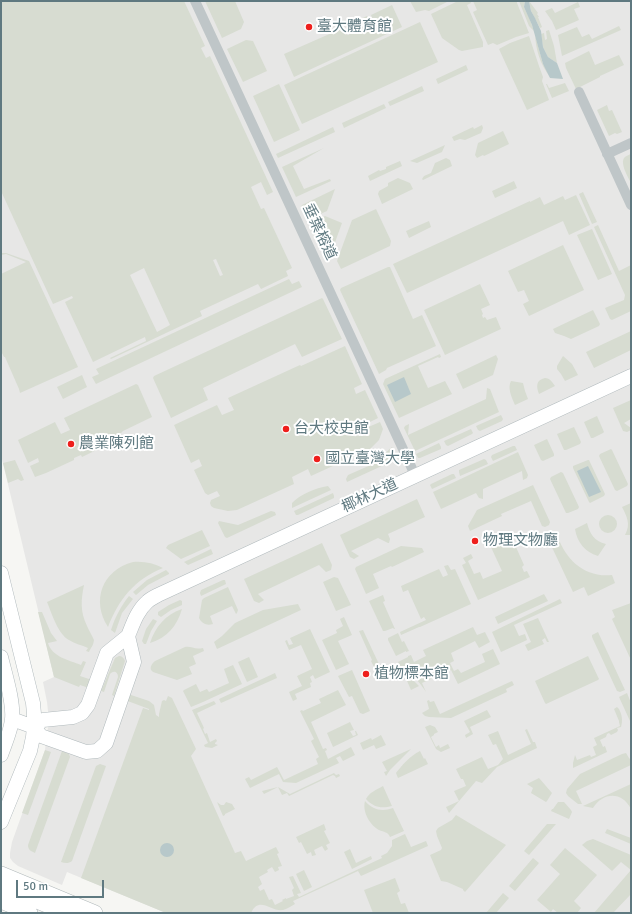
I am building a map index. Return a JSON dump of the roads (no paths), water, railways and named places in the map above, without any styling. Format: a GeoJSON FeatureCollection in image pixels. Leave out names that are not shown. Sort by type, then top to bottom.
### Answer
{"type":"FeatureCollection","features":[{"type":"Feature","properties":{"kind":"main road"},"geometry":{"type":"LineString","coordinates":[[1,875],[11,896],[51,913]]}},
{"type":"Feature","properties":{"kind":"main road"},"geometry":{"type":"LineString","coordinates":[[1,886],[30,913]]}},
{"type":"Feature","properties":{"kind":"main road"},"geometry":{"type":"LineString","coordinates":[[11,896],[66,913]]}},
{"type":"Feature","properties":{"kind":"main road"},"geometry":{"type":"LineString","coordinates":[[11,896],[81,913]]}},
{"type":"Feature","properties":{"kind":"main road"},"geometry":{"type":"LineString","coordinates":[[11,896],[95,913]]}},
{"type":"Feature","properties":{"kind":"street","name":"垂葉榕道"},"geometry":{"type":"LineString","coordinates":[[195,1],[416,476]]}},
{"type":"Feature","properties":{"kind":"street"},"geometry":{"type":"LineString","coordinates":[[579,92],[631,205]]}},
{"type":"Feature","properties":{"kind":"street"},"geometry":{"type":"LineString","coordinates":[[607,154],[631,143]]}},
{"type":"Feature","properties":{"kind":"street","name":"椰林大道"},"geometry":{"type":"LineString","coordinates":[[128,636],[140,609],[147,601],[158,595],[631,376]]}},
{"type":"Feature","properties":{"kind":"street"},"geometry":{"type":"LineString","coordinates":[[1,573],[34,703],[34,727],[30,751],[1,822]]}},
{"type":"Feature","properties":{"kind":"street"},"geometry":{"type":"LineString","coordinates":[[12,719],[34,727],[41,736],[86,752],[97,751],[106,743],[134,662],[128,636],[107,653],[88,705],[82,713],[73,717],[43,720],[34,727]]}},
{"type":"Feature","properties":{"kind":"street"},"geometry":{"type":"LineString","coordinates":[[1,657],[12,706],[12,719],[7,740],[1,755]]}},
{"type":"Feature","properties":{"kind":"place","name":"臺大體育館"},"geometry":{"type":"Point","coordinates":[309,27]}},
{"type":"Feature","properties":{"kind":"place","name":"台大校史館"},"geometry":{"type":"Point","coordinates":[286,429]}},
{"type":"Feature","properties":{"kind":"place","name":"農業陳列館"},"geometry":{"type":"Point","coordinates":[71,444]}},
{"type":"Feature","properties":{"kind":"place","name":"國立臺灣大學"},"geometry":{"type":"Point","coordinates":[317,459]}},
{"type":"Feature","properties":{"kind":"place","name":"物理文物廳"},"geometry":{"type":"Point","coordinates":[475,541]}},
{"type":"Feature","properties":{"kind":"place","name":"植物標本館"},"geometry":{"type":"Point","coordinates":[366,674]}}]}
